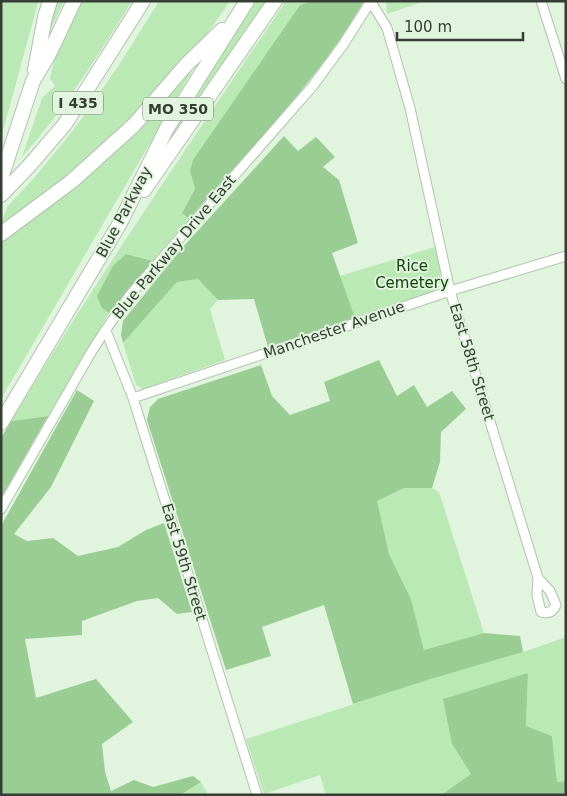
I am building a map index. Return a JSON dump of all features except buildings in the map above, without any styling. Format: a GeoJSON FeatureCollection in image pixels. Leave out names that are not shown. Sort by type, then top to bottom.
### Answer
{"type":"FeatureCollection","features":[{"type":"Feature","properties":{"kind":"highway"},"geometry":{"type":"LineString","coordinates":[[1,178],[33,81],[45,17],[50,1]]}},
{"type":"Feature","properties":{"kind":"highway"},"geometry":{"type":"LineString","coordinates":[[33,81],[49,54],[74,1]]}},
{"type":"Feature","properties":{"kind":"highway","name":"I 435"},"geometry":{"type":"LineString","coordinates":[[1,195],[30,166],[65,124],[143,1]]}},
{"type":"Feature","properties":{"kind":"highway"},"geometry":{"type":"LineString","coordinates":[[120,223],[275,1]]}},
{"type":"Feature","properties":{"kind":"highway"},"geometry":{"type":"LineString","coordinates":[[1,234],[72,181],[134,125],[186,65],[244,6]]}},
{"type":"Feature","properties":{"kind":"highway","name":"Blue Parkway"},"geometry":{"type":"LineString","coordinates":[[1,423],[120,223],[167,128],[244,6]]}},
{"type":"Feature","properties":{"kind":"street"},"geometry":{"type":"LineString","coordinates":[[541,1],[566,79]]}},
{"type":"Feature","properties":{"kind":"street","name":"East 58th Street"},"geometry":{"type":"LineString","coordinates":[[371,2],[387,28],[410,108],[450,291],[538,578]]}},
{"type":"Feature","properties":{"kind":"street","name":"Blue Parkway Drive East"},"geometry":{"type":"LineString","coordinates":[[1,509],[88,356],[106,331],[108,324],[130,295],[312,86],[343,45],[371,2]]}},
{"type":"Feature","properties":{"kind":"street","name":"Manchester Avenue"},"geometry":{"type":"LineString","coordinates":[[133,398],[450,291],[566,256]]}},
{"type":"Feature","properties":{"kind":"street","name":"East 59th Street"},"geometry":{"type":"LineString","coordinates":[[106,331],[133,398],[257,795]]}},
{"type":"Feature","properties":{"kind":"green space"},"geometry":{"type":"Polygon","coordinates":[[[39,1],[38,3],[1,138],[1,2],[39,1]]]}},
{"type":"Feature","properties":{"kind":"green space"},"geometry":{"type":"Polygon","coordinates":[[[56,1],[64,1],[46,39],[56,1]]]}},
{"type":"Feature","properties":{"kind":"green space"},"geometry":{"type":"Polygon","coordinates":[[[81,1],[132,1],[67,101],[22,157],[42,98],[55,86],[50,78],[55,56],[81,1]]]}},
{"type":"Feature","properties":{"kind":"green space"},"geometry":{"type":"Polygon","coordinates":[[[159,1],[230,1],[187,58],[155,95],[121,129],[54,186],[1,225],[7,207],[35,177],[78,124],[121,62],[159,1]]]}},
{"type":"Feature","properties":{"kind":"green space"},"geometry":{"type":"Polygon","coordinates":[[[255,1],[267,1],[147,180],[199,89],[255,1]]]}},
{"type":"Feature","properties":{"kind":"green space"},"geometry":{"type":"Polygon","coordinates":[[[286,1],[313,1],[300,5],[190,171],[195,189],[182,213],[189,219],[153,261],[127,254],[102,308],[109,313],[48,416],[11,421],[111,262],[286,1]]]}},
{"type":"Feature","properties":{"kind":"green space"},"geometry":{"type":"Polygon","coordinates":[[[313,1],[364,1],[346,31],[304,87],[259,141],[189,219],[182,213],[195,189],[190,171],[193,160],[300,5],[313,1]]]}},
{"type":"Feature","properties":{"kind":"green space"},"geometry":{"type":"Polygon","coordinates":[[[386,1],[425,1],[387,14],[386,1]]]}},
{"type":"Feature","properties":{"kind":"green space"},"geometry":{"type":"Polygon","coordinates":[[[189,72],[191,73],[1,399],[1,240],[137,129],[189,72]]]}},
{"type":"Feature","properties":{"kind":"green space"},"geometry":{"type":"Polygon","coordinates":[[[284,136],[298,151],[316,137],[335,157],[323,167],[339,180],[358,243],[332,253],[355,318],[268,347],[254,299],[218,300],[198,279],[177,282],[123,343],[121,335],[123,321],[182,248],[284,136]]]}},
{"type":"Feature","properties":{"kind":"green space","name":"Rice Cemetery"},"geometry":{"type":"Polygon","coordinates":[[[435,247],[440,267],[440,279],[435,289],[429,294],[355,318],[340,276],[435,247]]]}},
{"type":"Feature","properties":{"kind":"green space"},"geometry":{"type":"Polygon","coordinates":[[[126,254],[153,261],[109,313],[102,308],[97,296],[113,266],[126,254]]]}},
{"type":"Feature","properties":{"kind":"green space"},"geometry":{"type":"Polygon","coordinates":[[[198,279],[218,300],[210,309],[225,360],[143,389],[136,385],[123,343],[177,282],[198,279]]]}},
{"type":"Feature","properties":{"kind":"green space"},"geometry":{"type":"Polygon","coordinates":[[[379,360],[397,396],[414,385],[427,407],[452,391],[466,409],[441,432],[440,462],[432,488],[404,488],[377,501],[389,554],[411,599],[424,650],[484,633],[520,636],[523,652],[353,704],[324,605],[262,627],[271,656],[226,670],[147,420],[150,407],[158,399],[261,365],[272,396],[290,415],[330,401],[324,382],[379,360]]]}},
{"type":"Feature","properties":{"kind":"green space"},"geometry":{"type":"Polygon","coordinates":[[[77,390],[94,401],[51,487],[14,534],[27,541],[53,538],[78,556],[118,547],[146,530],[164,523],[192,612],[177,614],[158,598],[137,601],[82,621],[82,635],[25,639],[36,698],[96,679],[133,722],[102,744],[105,772],[111,791],[134,780],[153,787],[193,776],[201,782],[178,795],[1,795],[1,526],[77,390]]]}},
{"type":"Feature","properties":{"kind":"green space"},"geometry":{"type":"Polygon","coordinates":[[[48,416],[1,498],[1,438],[11,421],[48,416]]]}},
{"type":"Feature","properties":{"kind":"green space"},"geometry":{"type":"Polygon","coordinates":[[[404,488],[432,488],[439,492],[484,633],[424,650],[411,599],[389,554],[376,501],[404,488]]]}},
{"type":"Feature","properties":{"kind":"green space"},"geometry":{"type":"Polygon","coordinates":[[[566,637],[566,781],[557,782],[552,736],[526,726],[528,673],[452,744],[471,774],[444,793],[445,795],[326,795],[320,775],[264,794],[246,739],[566,637]]]}},
{"type":"Feature","properties":{"kind":"green space"},"geometry":{"type":"Polygon","coordinates":[[[528,673],[526,726],[552,736],[557,782],[566,781],[566,795],[445,795],[444,793],[471,774],[452,744],[443,699],[528,673]]]}},
{"type":"Feature","properties":{"kind":"green space"},"geometry":{"type":"Polygon","coordinates":[[[201,782],[208,795],[178,795],[185,793],[201,782]]]}}]}
